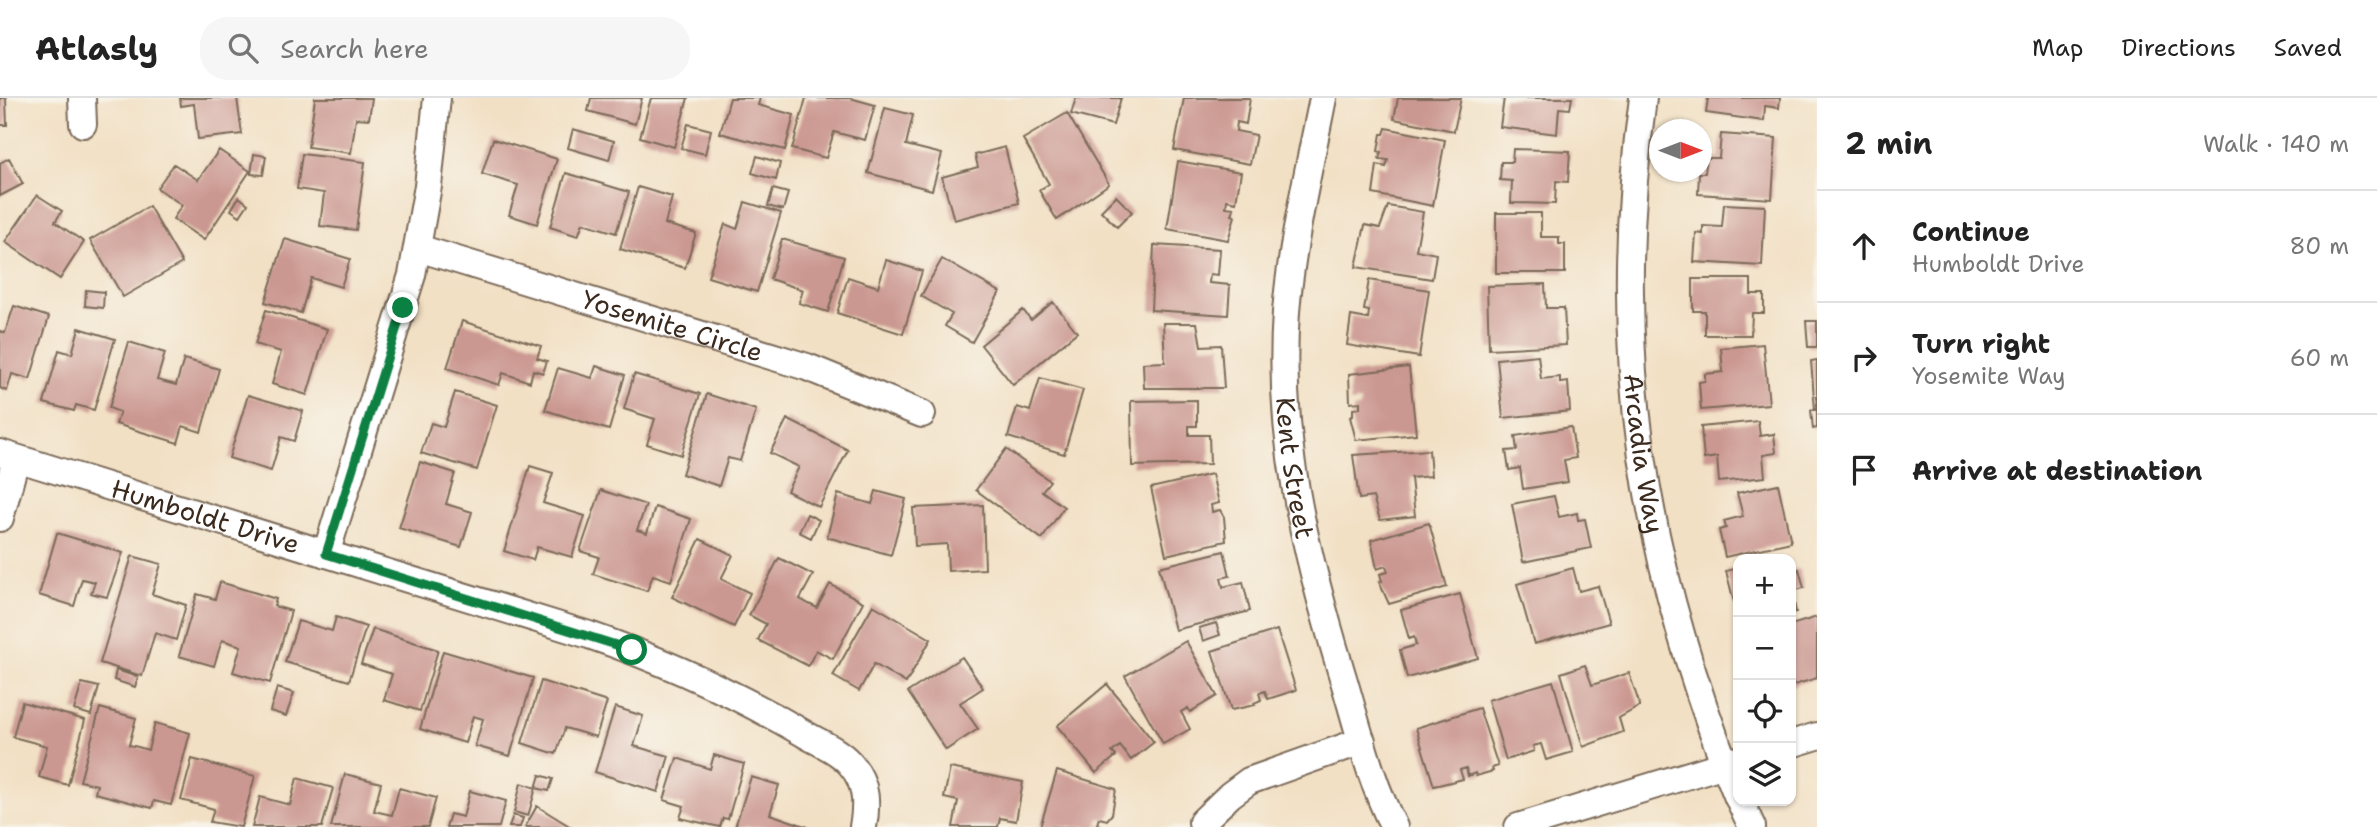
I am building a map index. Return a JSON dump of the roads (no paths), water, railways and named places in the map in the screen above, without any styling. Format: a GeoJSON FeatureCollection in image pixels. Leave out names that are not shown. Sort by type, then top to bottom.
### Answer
{"type":"FeatureCollection","features":[{"type":"Feature","properties":{"kind":"street"},"geometry":{"type":"LineString","coordinates":[[326,554],[403,308],[418,248],[437,98]]}},
{"type":"Feature","properties":{"kind":"street","name":"Kent Street"},"geometry":{"type":"LineString","coordinates":[[1322,98],[1290,275],[1284,355],[1285,400],[1297,508],[1317,590],[1362,741],[1394,827]]}},
{"type":"Feature","properties":{"kind":"street","name":"Arcadia Way"},"geometry":{"type":"LineString","coordinates":[[1643,98],[1632,199],[1629,299],[1642,467],[1675,621],[1732,762]]}},
{"type":"Feature","properties":{"kind":"street","name":"Yosemite Circle"},"geometry":{"type":"LineString","coordinates":[[418,248],[820,372],[922,414]]}},
{"type":"Feature","properties":{"kind":"street"},"geometry":{"type":"LineString","coordinates":[[0,518],[8,456]]}},
{"type":"Feature","properties":{"kind":"street","name":"Humboldt Drive"},"geometry":{"type":"LineString","coordinates":[[8,456],[632,650],[716,685],[839,754],[851,764],[864,786],[866,799],[863,827]]}},
{"type":"Feature","properties":{"kind":"street"},"geometry":{"type":"LineString","coordinates":[[1794,743],[1817,736]]}},
{"type":"Feature","properties":{"kind":"street"},"geometry":{"type":"LineString","coordinates":[[1202,822],[1249,781],[1362,741]]}},
{"type":"Feature","properties":{"kind":"street"},"geometry":{"type":"LineString","coordinates":[[1518,827],[1732,762]]}},
{"type":"Feature","properties":{"kind":"street","name":"Arcadia Way"},"geometry":{"type":"LineString","coordinates":[[1742,806],[1752,827]]}}]}
